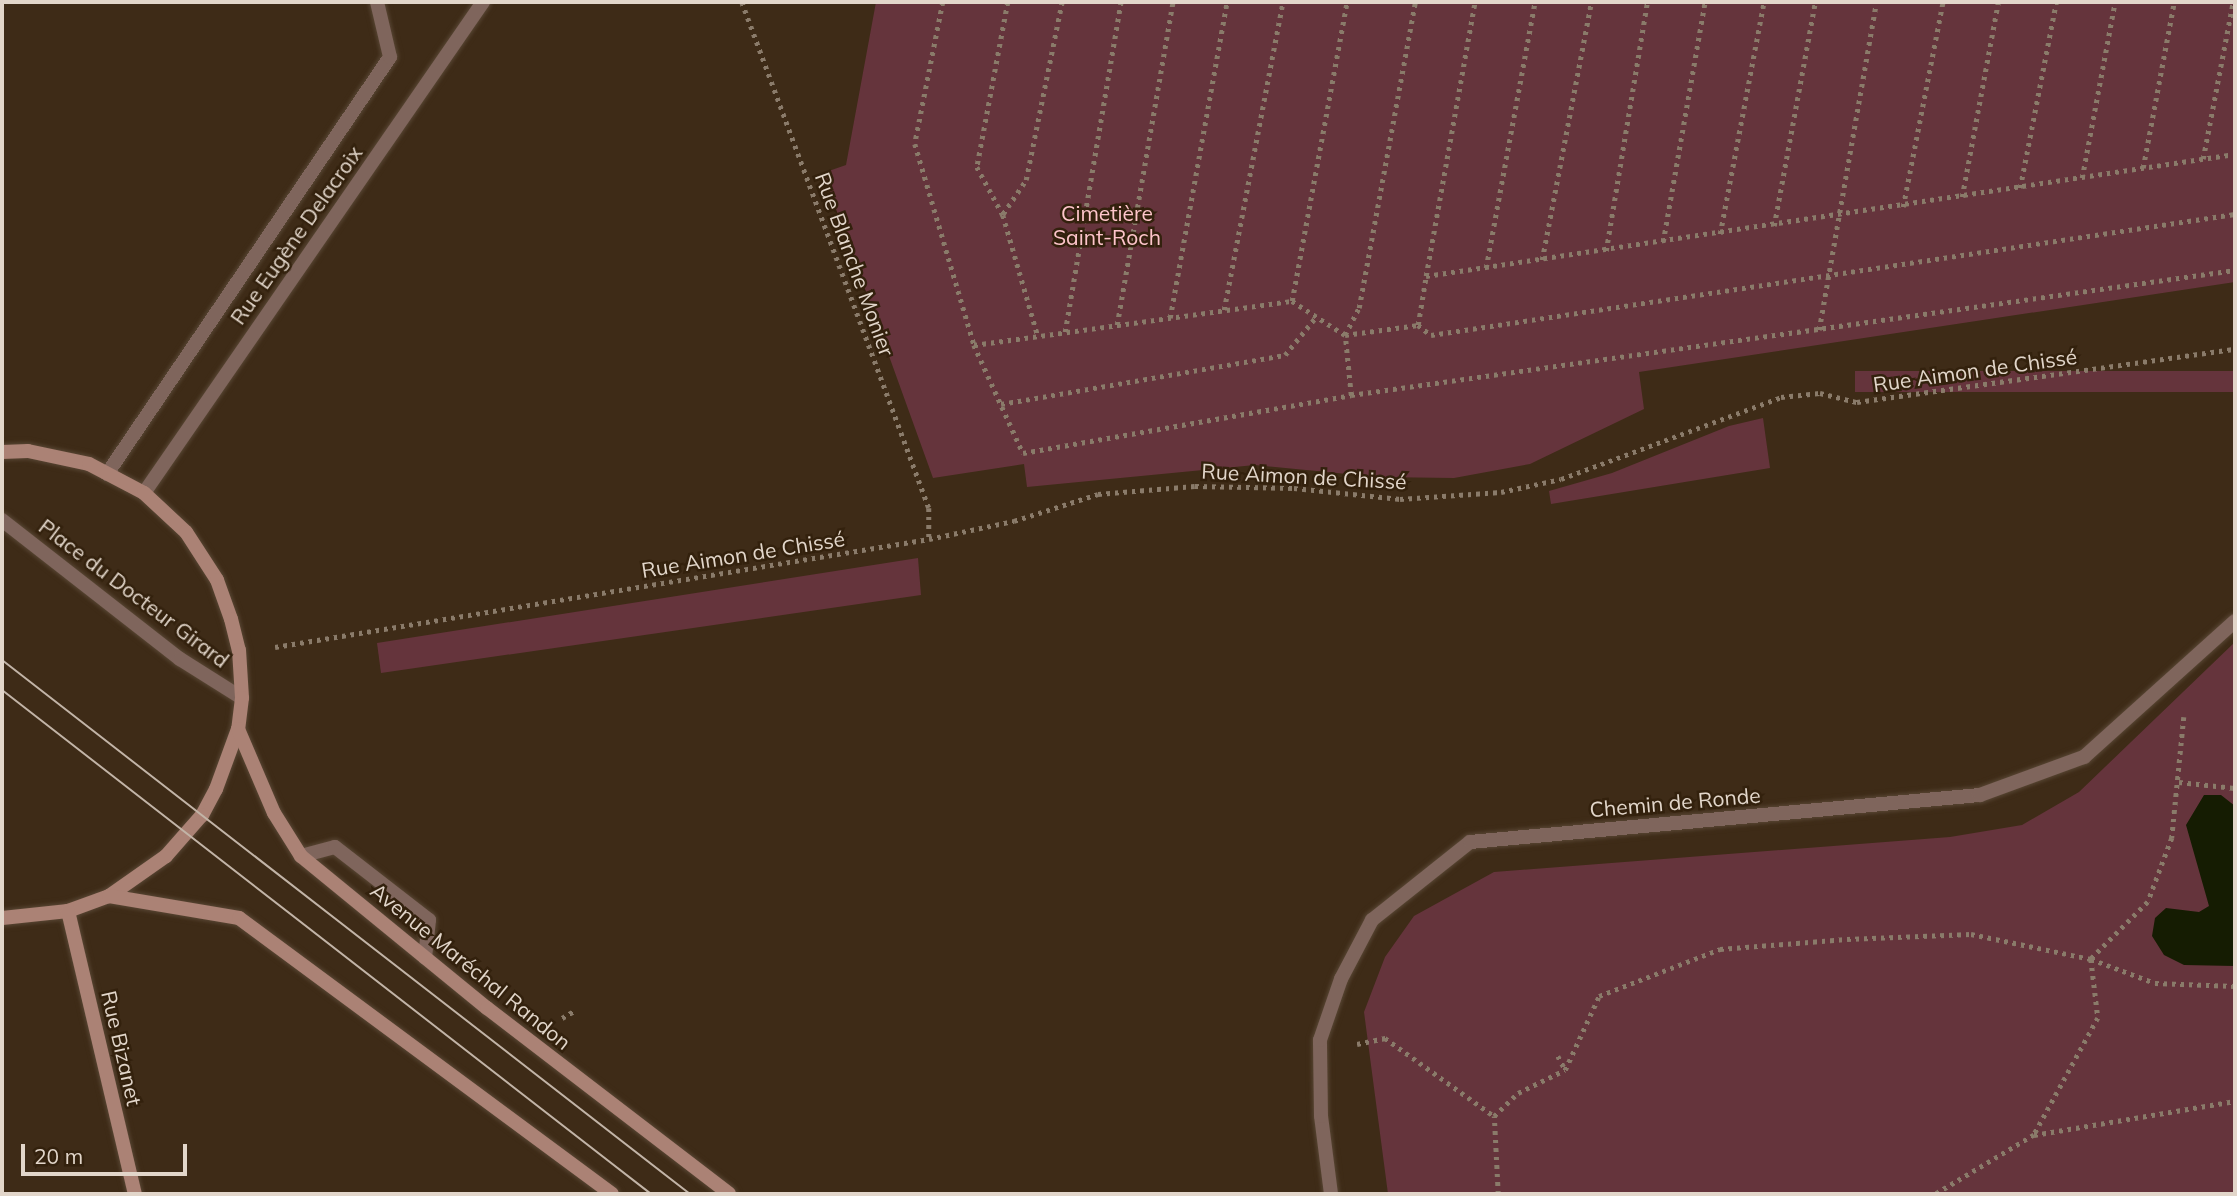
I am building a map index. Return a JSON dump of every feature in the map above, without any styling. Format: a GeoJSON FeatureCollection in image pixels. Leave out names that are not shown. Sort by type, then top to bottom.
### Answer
{"type":"FeatureCollection","features":[{"type":"Feature","properties":{"kind":"street"},"geometry":{"type":"LineString","coordinates":[[107,474],[390,57],[377,2]]}},
{"type":"Feature","properties":{"kind":"street","name":"Rue Eugène Delacroix"},"geometry":{"type":"LineString","coordinates":[[144,493],[484,2]]}},
{"type":"Feature","properties":{"kind":"street","name":"Place du Docteur Girard"},"geometry":{"type":"LineString","coordinates":[[2,452],[28,451],[89,464],[144,493],[186,532],[217,580],[239,650],[242,698],[238,729],[216,789],[187,835],[153,866],[109,896],[68,911],[2,918]]}},
{"type":"Feature","properties":{"kind":"street","name":"Place du Docteur Girard"},"geometry":{"type":"LineString","coordinates":[[2,520],[180,659],[242,698]]}},
{"type":"Feature","properties":{"kind":"street","name":"Chemin de Ronde"},"geometry":{"type":"LineString","coordinates":[[1331,1194],[1321,1116],[1320,1040],[1341,979],[1372,920],[1470,842],[1980,795],[2084,757],[2235,621]]}},
{"type":"Feature","properties":{"kind":"street","name":"Avenue Maréchal Randon"},"geometry":{"type":"LineString","coordinates":[[238,729],[274,813],[301,856],[425,958],[729,1194]]}},
{"type":"Feature","properties":{"kind":"street"},"geometry":{"type":"LineString","coordinates":[[301,856],[335,847],[429,920],[425,958]]}},
{"type":"Feature","properties":{"kind":"street"},"geometry":{"type":"LineString","coordinates":[[109,896],[239,919],[612,1194]]}},
{"type":"Feature","properties":{"kind":"street","name":"Rue Bizanet"},"geometry":{"type":"LineString","coordinates":[[68,911],[135,1194]]}},
{"type":"Feature","properties":{"kind":"path","name":"Rue Blanche Monier"},"geometry":{"type":"LineString","coordinates":[[741,2],[929,508],[929,539]]}},
{"type":"Feature","properties":{"kind":"path"},"geometry":{"type":"LineString","coordinates":[[943,2],[915,144],[974,345],[1023,453],[1351,395],[2235,270]]}},
{"type":"Feature","properties":{"kind":"path"},"geometry":{"type":"LineString","coordinates":[[1008,2],[977,167],[1003,215],[1038,336]]}},
{"type":"Feature","properties":{"kind":"path"},"geometry":{"type":"LineString","coordinates":[[1003,215],[1026,180],[1062,2]]}},
{"type":"Feature","properties":{"kind":"path"},"geometry":{"type":"LineString","coordinates":[[1065,332],[1121,2]]}},
{"type":"Feature","properties":{"kind":"path"},"geometry":{"type":"LineString","coordinates":[[1117,325],[1173,2]]}},
{"type":"Feature","properties":{"kind":"path"},"geometry":{"type":"LineString","coordinates":[[1170,318],[1227,2]]}},
{"type":"Feature","properties":{"kind":"path"},"geometry":{"type":"LineString","coordinates":[[1224,310],[1283,2]]}},
{"type":"Feature","properties":{"kind":"path"},"geometry":{"type":"LineString","coordinates":[[1292,301],[1347,2]]}},
{"type":"Feature","properties":{"kind":"path"},"geometry":{"type":"LineString","coordinates":[[1351,395],[1345,335],[1359,309],[1415,2]]}},
{"type":"Feature","properties":{"kind":"path"},"geometry":{"type":"LineString","coordinates":[[1418,325],[1475,2]]}},
{"type":"Feature","properties":{"kind":"path"},"geometry":{"type":"LineString","coordinates":[[1486,268],[1535,2]]}},
{"type":"Feature","properties":{"kind":"path"},"geometry":{"type":"LineString","coordinates":[[1542,260],[1591,2]]}},
{"type":"Feature","properties":{"kind":"path"},"geometry":{"type":"LineString","coordinates":[[1606,251],[1647,2]]}},
{"type":"Feature","properties":{"kind":"path"},"geometry":{"type":"LineString","coordinates":[[1663,242],[1705,2]]}},
{"type":"Feature","properties":{"kind":"path"},"geometry":{"type":"LineString","coordinates":[[1720,234],[1764,2]]}},
{"type":"Feature","properties":{"kind":"path"},"geometry":{"type":"LineString","coordinates":[[1774,226],[1815,2]]}},
{"type":"Feature","properties":{"kind":"path"},"geometry":{"type":"LineString","coordinates":[[1819,330],[1876,2]]}},
{"type":"Feature","properties":{"kind":"path"},"geometry":{"type":"LineString","coordinates":[[1903,207],[1943,2]]}},
{"type":"Feature","properties":{"kind":"path"},"geometry":{"type":"LineString","coordinates":[[1962,197],[1998,2]]}},
{"type":"Feature","properties":{"kind":"path"},"geometry":{"type":"LineString","coordinates":[[2020,188],[2056,2]]}},
{"type":"Feature","properties":{"kind":"path"},"geometry":{"type":"LineString","coordinates":[[2082,178],[2115,2]]}},
{"type":"Feature","properties":{"kind":"path"},"geometry":{"type":"LineString","coordinates":[[2143,168],[2174,2]]}},
{"type":"Feature","properties":{"kind":"path"},"geometry":{"type":"LineString","coordinates":[[2203,159],[2233,2]]}},
{"type":"Feature","properties":{"kind":"path"},"geometry":{"type":"LineString","coordinates":[[1426,276],[1839,217],[2235,154]]}},
{"type":"Feature","properties":{"kind":"path"},"geometry":{"type":"LineString","coordinates":[[974,345],[1292,301],[1345,335],[1418,325],[1431,335],[2235,214]]}},
{"type":"Feature","properties":{"kind":"path"},"geometry":{"type":"LineString","coordinates":[[1001,404],[1285,355],[1316,317]]}},
{"type":"Feature","properties":{"kind":"path","name":"Rue Aimon de Chissé"},"geometry":{"type":"LineString","coordinates":[[239,650],[929,539],[1112,493],[1195,486],[1294,488],[1400,499],[1501,492],[1561,479],[1781,397],[1820,393],[1857,402],[2235,349]]}},
{"type":"Feature","properties":{"kind":"path"},"geometry":{"type":"LineString","coordinates":[[2091,959],[2148,902],[2172,838],[2185,709],[2173,677]]}},
{"type":"Feature","properties":{"kind":"path"},"geometry":{"type":"LineString","coordinates":[[2179,782],[2235,788]]}},
{"type":"Feature","properties":{"kind":"path"},"geometry":{"type":"LineString","coordinates":[[1498,1194],[1494,1116],[1518,1093],[1565,1070],[1599,996],[1720,949],[1971,934],[2091,959],[2155,983],[2235,986]]}},
{"type":"Feature","properties":{"kind":"path"},"geometry":{"type":"LineString","coordinates":[[2034,1135],[2098,1018],[2091,959]]}},
{"type":"Feature","properties":{"kind":"path"},"geometry":{"type":"LineString","coordinates":[[1320,1040],[1363,1044],[1385,1038],[1494,1116]]}},
{"type":"Feature","properties":{"kind":"path"},"geometry":{"type":"LineString","coordinates":[[1558,1055],[1565,1070]]}},
{"type":"Feature","properties":{"kind":"path"},"geometry":{"type":"LineString","coordinates":[[1936,1194],[2034,1135],[2235,1101]]}},
{"type":"Feature","properties":{"kind":"green space","name":"Cimetière Saint-Roch"},"geometry":{"type":"Polygon","coordinates":[[[876,2],[2235,2],[2235,282],[1639,372],[1644,409],[1530,464],[1454,478],[1378,477],[1255,465],[1027,487],[1024,464],[933,478],[823,173],[846,165],[876,2]]]}},
{"type":"Feature","properties":{"kind":"green space"},"geometry":{"type":"Polygon","coordinates":[[[1855,371],[2235,371],[2235,392],[1855,392],[1855,371]]]}},
{"type":"Feature","properties":{"kind":"green space"},"geometry":{"type":"Polygon","coordinates":[[[1763,418],[1770,468],[1551,504],[1549,491],[1612,473],[1729,426],[1763,418]]]}},
{"type":"Feature","properties":{"kind":"green space"},"geometry":{"type":"Polygon","coordinates":[[[918,558],[921,595],[381,673],[377,643],[918,558]]]}},
{"type":"Feature","properties":{"kind":"green space"},"geometry":{"type":"Polygon","coordinates":[[[2235,642],[2235,1194],[1388,1194],[1364,1012],[1385,957],[1414,916],[1494,872],[1950,837],[2022,825],[2079,792],[2235,642]]]}},
{"type":"Feature","properties":{"kind":"shaded area"},"geometry":{"type":"Polygon","coordinates":[[[2204,795],[2221,795],[2235,806],[2235,966],[2184,965],[2164,955],[2152,936],[2155,918],[2166,908],[2199,912],[2209,906],[2186,825],[2204,795]]]}},
{"type":"Feature","properties":{"kind":"tram line"},"geometry":{"type":"LineString","coordinates":[[2,660],[690,1194]]}},
{"type":"Feature","properties":{"kind":"tram line"},"geometry":{"type":"LineString","coordinates":[[2,690],[651,1194]]}}]}
